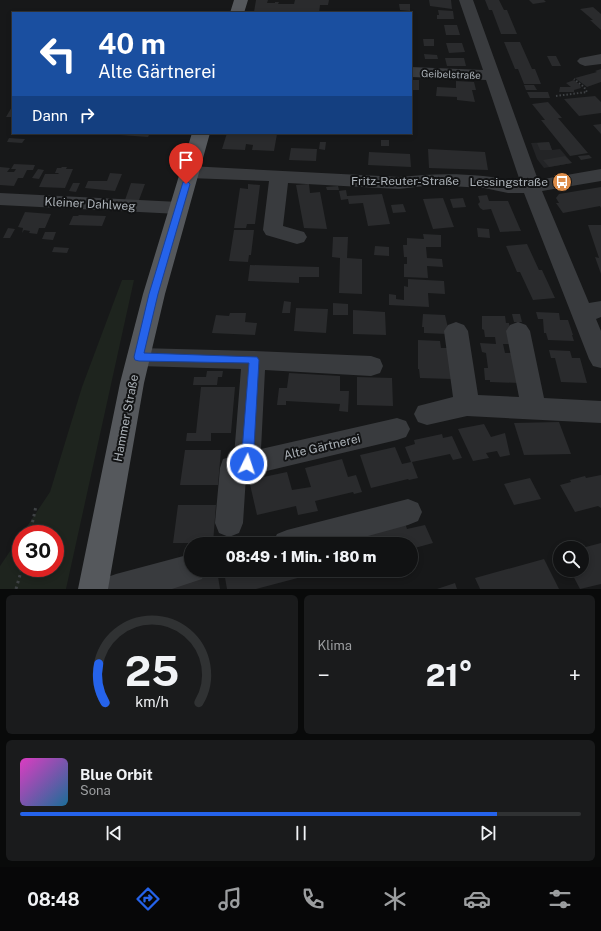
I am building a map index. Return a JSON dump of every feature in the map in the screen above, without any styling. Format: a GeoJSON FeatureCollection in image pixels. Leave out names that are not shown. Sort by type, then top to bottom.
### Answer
{"type":"FeatureCollection","features":[{"type":"Feature","properties":{"kind":"main road"},"geometry":{"type":"LineString","coordinates":[[237,12],[241,0]]}},
{"type":"Feature","properties":{"kind":"main road","name":"Hammer Straße"},"geometry":{"type":"LineString","coordinates":[[93,589],[132,382],[154,294],[201,134]]}},
{"type":"Feature","properties":{"kind":"street"},"geometry":{"type":"LineString","coordinates":[[466,0],[531,187],[592,311],[601,359]]}},
{"type":"Feature","properties":{"kind":"street"},"geometry":{"type":"LineString","coordinates":[[585,61],[601,59]]}},
{"type":"Feature","properties":{"kind":"street","name":"Geibelstraße"},"geometry":{"type":"LineString","coordinates":[[412,72],[491,75]]}},
{"type":"Feature","properties":{"kind":"street","name":"Fritz-Reuter-Straße"},"geometry":{"type":"LineString","coordinates":[[189,172],[398,183],[432,179],[484,182],[508,187],[531,187],[601,175]]}},
{"type":"Feature","properties":{"kind":"street"},"geometry":{"type":"LineString","coordinates":[[279,177],[273,230],[297,237]]}},
{"type":"Feature","properties":{"kind":"street","name":"Kleiner Dahlweg"},"geometry":{"type":"LineString","coordinates":[[0,199],[179,208]]}},
{"type":"Feature","properties":{"kind":"street"},"geometry":{"type":"LineString","coordinates":[[456,331],[467,405]]}},
{"type":"Feature","properties":{"kind":"street"},"geometry":{"type":"LineString","coordinates":[[518,331],[534,408]]}},
{"type":"Feature","properties":{"kind":"street"},"geometry":{"type":"LineString","coordinates":[[139,357],[254,360],[371,366]]}},
{"type":"Feature","properties":{"kind":"street"},"geometry":{"type":"LineString","coordinates":[[247,464],[254,360]]}},
{"type":"Feature","properties":{"kind":"street"},"geometry":{"type":"LineString","coordinates":[[427,414],[467,405],[601,412]]}},
{"type":"Feature","properties":{"kind":"street","name":"Alte Gärtnerei"},"geometry":{"type":"LineString","coordinates":[[229,523],[233,468],[397,429]]}},
{"type":"Feature","properties":{"kind":"street"},"geometry":{"type":"LineString","coordinates":[[313,537],[408,512]]}},
{"type":"Feature","properties":{"kind":"street"},"geometry":{"type":"LineString","coordinates":[[116,589],[184,571]]}},
{"type":"Feature","properties":{"kind":"path"},"geometry":{"type":"LineString","coordinates":[[556,96],[587,92],[584,87],[574,79]]}},
{"type":"Feature","properties":{"kind":"path"},"geometry":{"type":"LineString","coordinates":[[32,525],[36,506]]}},
{"type":"Feature","properties":{"kind":"path"},"geometry":{"type":"LineString","coordinates":[[16,589],[19,577]]}},
{"type":"Feature","properties":{"kind":"shaded area"},"geometry":{"type":"Polygon","coordinates":[[[549,142],[552,150],[560,149],[572,163],[544,168],[537,159],[531,143],[549,142]]]}},
{"type":"Feature","properties":{"kind":"shaded area"},"geometry":{"type":"Polygon","coordinates":[[[122,280],[134,280],[66,589],[0,589],[0,566],[12,548],[12,577],[64,577],[64,525],[28,525],[50,492],[82,387],[122,280]]]}},
{"type":"Feature","properties":{"kind":"building"},"geometry":{"type":"Polygon","coordinates":[[[256,0],[268,0],[267,3],[279,2],[278,4],[294,4],[295,0],[329,0],[328,5],[320,5],[319,12],[254,12],[256,0]]]}},
{"type":"Feature","properties":{"kind":"building"},"geometry":{"type":"Polygon","coordinates":[[[429,0],[451,0],[452,9],[430,6],[429,0]]]}},
{"type":"Feature","properties":{"kind":"building"},"geometry":{"type":"Polygon","coordinates":[[[485,0],[499,0],[504,10],[507,10],[517,34],[501,34],[492,10],[489,10],[485,0]]]}},
{"type":"Feature","properties":{"kind":"building"},"geometry":{"type":"Polygon","coordinates":[[[529,0],[544,0],[546,2],[533,4],[529,0]]]}},
{"type":"Feature","properties":{"kind":"building"},"geometry":{"type":"Polygon","coordinates":[[[399,4],[410,4],[410,11],[400,10],[399,4]]]}},
{"type":"Feature","properties":{"kind":"building"},"geometry":{"type":"Polygon","coordinates":[[[593,7],[601,14],[601,30],[590,20],[593,20],[580,9],[593,7]]]}},
{"type":"Feature","properties":{"kind":"building"},"geometry":{"type":"Polygon","coordinates":[[[438,10],[453,11],[454,19],[437,19],[437,15],[439,15],[438,10]]]}},
{"type":"Feature","properties":{"kind":"building"},"geometry":{"type":"Polygon","coordinates":[[[444,25],[457,25],[460,35],[446,35],[444,25]]]}},
{"type":"Feature","properties":{"kind":"building"},"geometry":{"type":"Polygon","coordinates":[[[423,39],[434,39],[434,46],[424,46],[423,39]]]}},
{"type":"Feature","properties":{"kind":"building"},"geometry":{"type":"Polygon","coordinates":[[[504,42],[520,42],[532,69],[535,69],[541,84],[524,84],[518,69],[515,69],[504,42]]]}},
{"type":"Feature","properties":{"kind":"building"},"geometry":{"type":"Polygon","coordinates":[[[446,43],[462,43],[465,52],[449,53],[446,43]]]}},
{"type":"Feature","properties":{"kind":"building"},"geometry":{"type":"Polygon","coordinates":[[[424,54],[437,55],[438,59],[425,59],[424,54]]]}},
{"type":"Feature","properties":{"kind":"building"},"geometry":{"type":"Polygon","coordinates":[[[547,56],[556,56],[561,66],[552,66],[547,56]]]}},
{"type":"Feature","properties":{"kind":"building"},"geometry":{"type":"Polygon","coordinates":[[[445,58],[464,58],[466,66],[447,66],[445,58]]]}},
{"type":"Feature","properties":{"kind":"building"},"geometry":{"type":"Polygon","coordinates":[[[601,69],[601,82],[587,87],[575,78],[597,72],[595,71],[601,69]]]}},
{"type":"Feature","properties":{"kind":"building"},"geometry":{"type":"Polygon","coordinates":[[[412,80],[419,80],[419,90],[412,90],[412,80]]]}},
{"type":"Feature","properties":{"kind":"building"},"geometry":{"type":"Polygon","coordinates":[[[574,80],[580,85],[581,88],[574,90],[574,92],[559,92],[560,87],[571,87],[566,83],[574,80]]]}},
{"type":"Feature","properties":{"kind":"building"},"geometry":{"type":"Polygon","coordinates":[[[456,81],[474,82],[476,90],[472,90],[475,102],[457,100],[457,97],[436,96],[437,87],[456,88],[456,81]]]}},
{"type":"Feature","properties":{"kind":"building"},"geometry":{"type":"Polygon","coordinates":[[[524,85],[534,85],[537,90],[526,90],[524,85]]]}},
{"type":"Feature","properties":{"kind":"building"},"geometry":{"type":"Polygon","coordinates":[[[527,92],[548,92],[550,98],[530,98],[527,92]]]}},
{"type":"Feature","properties":{"kind":"building"},"geometry":{"type":"Polygon","coordinates":[[[595,96],[601,102],[601,113],[579,116],[564,99],[595,96]]]}},
{"type":"Feature","properties":{"kind":"building"},"geometry":{"type":"Polygon","coordinates":[[[548,102],[562,118],[558,118],[588,153],[570,156],[541,120],[545,120],[532,104],[548,102]]]}},
{"type":"Feature","properties":{"kind":"building"},"geometry":{"type":"Polygon","coordinates":[[[12,107],[12,117],[6,117],[12,107]]]}},
{"type":"Feature","properties":{"kind":"building"},"geometry":{"type":"Polygon","coordinates":[[[601,124],[601,134],[593,125],[601,124]]]}},
{"type":"Feature","properties":{"kind":"building"},"geometry":{"type":"Polygon","coordinates":[[[120,134],[150,134],[148,137],[120,134]]]}},
{"type":"Feature","properties":{"kind":"building"},"geometry":{"type":"Polygon","coordinates":[[[227,134],[277,134],[274,151],[252,150],[253,145],[246,144],[245,150],[222,149],[227,134]]]}},
{"type":"Feature","properties":{"kind":"building"},"geometry":{"type":"Polygon","coordinates":[[[9,138],[25,139],[22,143],[7,142],[9,138]]]}},
{"type":"Feature","properties":{"kind":"building"},"geometry":{"type":"Polygon","coordinates":[[[381,140],[389,140],[389,146],[381,146],[381,140]]]}},
{"type":"Feature","properties":{"kind":"building"},"geometry":{"type":"Polygon","coordinates":[[[320,142],[326,142],[325,150],[319,149],[320,142]]]}},
{"type":"Feature","properties":{"kind":"building"},"geometry":{"type":"Polygon","coordinates":[[[549,142],[552,150],[540,150],[537,143],[549,142]]]}},
{"type":"Feature","properties":{"kind":"building"},"geometry":{"type":"Polygon","coordinates":[[[291,148],[317,149],[316,161],[289,160],[291,148]]]}},
{"type":"Feature","properties":{"kind":"building"},"geometry":{"type":"Polygon","coordinates":[[[428,149],[485,152],[488,170],[429,168],[428,149]]]}},
{"type":"Feature","properties":{"kind":"building"},"geometry":{"type":"Polygon","coordinates":[[[369,152],[410,154],[411,167],[368,165],[369,152]]]}},
{"type":"Feature","properties":{"kind":"building"},"geometry":{"type":"Polygon","coordinates":[[[589,155],[592,158],[581,160],[578,156],[589,155]]]}},
{"type":"Feature","properties":{"kind":"building"},"geometry":{"type":"Polygon","coordinates":[[[565,156],[572,163],[549,167],[543,160],[565,156]]]}},
{"type":"Feature","properties":{"kind":"building"},"geometry":{"type":"Polygon","coordinates":[[[14,164],[35,165],[33,170],[27,170],[23,178],[18,178],[14,186],[0,185],[0,167],[10,168],[7,172],[14,172],[16,169],[11,169],[14,164]]]}},
{"type":"Feature","properties":{"kind":"building"},"geometry":{"type":"Polygon","coordinates":[[[67,167],[66,169],[73,169],[65,188],[39,187],[45,174],[58,174],[59,173],[55,173],[57,168],[67,167]]]}},
{"type":"Feature","properties":{"kind":"building"},"geometry":{"type":"Polygon","coordinates":[[[38,169],[44,170],[39,179],[32,178],[38,169]]]}},
{"type":"Feature","properties":{"kind":"building"},"geometry":{"type":"Polygon","coordinates":[[[110,173],[122,174],[115,191],[85,188],[88,181],[107,181],[110,173]]]}},
{"type":"Feature","properties":{"kind":"building"},"geometry":{"type":"Polygon","coordinates":[[[73,183],[80,183],[76,192],[69,191],[73,183]]]}},
{"type":"Feature","properties":{"kind":"building"},"geometry":{"type":"Polygon","coordinates":[[[131,183],[145,184],[139,200],[125,200],[131,183]]]}},
{"type":"Feature","properties":{"kind":"building"},"geometry":{"type":"Polygon","coordinates":[[[248,184],[260,185],[255,224],[247,224],[246,228],[234,228],[240,188],[248,189],[248,184]]]}},
{"type":"Feature","properties":{"kind":"building"},"geometry":{"type":"Polygon","coordinates":[[[309,184],[310,193],[320,192],[327,229],[304,228],[296,185],[309,184]]]}},
{"type":"Feature","properties":{"kind":"building"},"geometry":{"type":"Polygon","coordinates":[[[338,186],[339,190],[327,190],[326,187],[338,186]]]}},
{"type":"Feature","properties":{"kind":"building"},"geometry":{"type":"Polygon","coordinates":[[[601,187],[601,208],[600,206],[563,213],[556,203],[559,203],[556,198],[559,194],[601,187]]]}},
{"type":"Feature","properties":{"kind":"building"},"geometry":{"type":"Polygon","coordinates":[[[346,190],[347,196],[382,194],[390,224],[368,226],[363,203],[349,204],[348,199],[341,200],[339,191],[346,190]]]}},
{"type":"Feature","properties":{"kind":"building"},"geometry":{"type":"Polygon","coordinates":[[[487,195],[489,201],[508,201],[521,231],[500,232],[491,209],[483,210],[478,204],[480,202],[478,196],[487,195]]]}},
{"type":"Feature","properties":{"kind":"building"},"geometry":{"type":"Polygon","coordinates":[[[443,198],[454,227],[433,229],[423,199],[443,198]]]}},
{"type":"Feature","properties":{"kind":"building"},"geometry":{"type":"Polygon","coordinates":[[[463,198],[466,207],[453,208],[450,199],[463,198]]]}},
{"type":"Feature","properties":{"kind":"building"},"geometry":{"type":"Polygon","coordinates":[[[403,204],[406,212],[393,213],[391,205],[403,204]]]}},
{"type":"Feature","properties":{"kind":"building"},"geometry":{"type":"Polygon","coordinates":[[[25,212],[51,214],[45,228],[39,228],[37,234],[29,233],[30,231],[24,230],[22,233],[23,228],[18,227],[25,212]]]}},
{"type":"Feature","properties":{"kind":"building"},"geometry":{"type":"Polygon","coordinates":[[[73,216],[106,216],[102,226],[69,225],[73,216]]]}},
{"type":"Feature","properties":{"kind":"building"},"geometry":{"type":"Polygon","coordinates":[[[588,225],[601,225],[601,274],[595,257],[599,258],[588,225]]]}},
{"type":"Feature","properties":{"kind":"building"},"geometry":{"type":"Polygon","coordinates":[[[8,228],[15,229],[10,238],[3,238],[8,228]]]}},
{"type":"Feature","properties":{"kind":"building"},"geometry":{"type":"Polygon","coordinates":[[[477,228],[489,229],[490,238],[478,237],[477,228]]]}},
{"type":"Feature","properties":{"kind":"building"},"geometry":{"type":"Polygon","coordinates":[[[234,230],[254,230],[251,255],[249,255],[248,262],[229,261],[234,230]]]}},
{"type":"Feature","properties":{"kind":"building"},"geometry":{"type":"Polygon","coordinates":[[[45,232],[56,232],[53,240],[42,239],[45,232]]]}},
{"type":"Feature","properties":{"kind":"building"},"geometry":{"type":"Polygon","coordinates":[[[423,234],[441,235],[441,247],[426,247],[427,258],[442,259],[443,267],[427,266],[428,278],[404,277],[404,264],[407,264],[407,257],[404,257],[403,245],[407,245],[407,238],[424,239],[423,234]]]}},
{"type":"Feature","properties":{"kind":"building"},"geometry":{"type":"Polygon","coordinates":[[[333,237],[348,237],[347,258],[362,259],[362,294],[339,293],[340,258],[332,257],[333,237]]]}},
{"type":"Feature","properties":{"kind":"building"},"geometry":{"type":"Polygon","coordinates":[[[527,244],[539,270],[542,270],[555,298],[533,300],[520,272],[517,272],[506,246],[527,244]]]}},
{"type":"Feature","properties":{"kind":"building"},"geometry":{"type":"Polygon","coordinates":[[[375,246],[389,247],[389,256],[374,255],[375,246]]]}},
{"type":"Feature","properties":{"kind":"building"},"geometry":{"type":"Polygon","coordinates":[[[54,247],[69,248],[67,253],[52,252],[54,247]]]}},
{"type":"Feature","properties":{"kind":"building"},"geometry":{"type":"Polygon","coordinates":[[[250,265],[319,267],[319,277],[299,277],[299,283],[248,281],[250,265]]]}},
{"type":"Feature","properties":{"kind":"building"},"geometry":{"type":"Polygon","coordinates":[[[408,279],[444,281],[445,294],[428,293],[429,307],[389,305],[389,294],[396,295],[396,299],[404,300],[404,286],[408,287],[408,279]]]}},
{"type":"Feature","properties":{"kind":"building"},"geometry":{"type":"Polygon","coordinates":[[[284,301],[291,302],[290,313],[282,313],[284,301]]]}},
{"type":"Feature","properties":{"kind":"building"},"geometry":{"type":"Polygon","coordinates":[[[333,303],[348,304],[348,315],[333,315],[333,303]]]}},
{"type":"Feature","properties":{"kind":"building"},"geometry":{"type":"Polygon","coordinates":[[[296,308],[328,309],[326,333],[294,331],[296,308]]]}},
{"type":"Feature","properties":{"kind":"building"},"geometry":{"type":"Polygon","coordinates":[[[353,310],[385,312],[386,335],[353,334],[353,310]]]}},
{"type":"Feature","properties":{"kind":"building"},"geometry":{"type":"Polygon","coordinates":[[[536,312],[559,313],[560,320],[568,320],[574,341],[548,340],[546,333],[544,333],[543,319],[538,319],[536,312]]]}},
{"type":"Feature","properties":{"kind":"building"},"geometry":{"type":"Polygon","coordinates":[[[230,313],[246,313],[245,322],[257,323],[255,335],[212,333],[216,315],[229,316],[230,313]]]}},
{"type":"Feature","properties":{"kind":"building"},"geometry":{"type":"Polygon","coordinates":[[[423,314],[445,315],[448,328],[447,334],[424,333],[424,327],[422,327],[423,314]]]}},
{"type":"Feature","properties":{"kind":"building"},"geometry":{"type":"Polygon","coordinates":[[[512,314],[520,314],[522,322],[514,322],[512,314]]]}},
{"type":"Feature","properties":{"kind":"building"},"geometry":{"type":"Polygon","coordinates":[[[482,316],[505,316],[506,323],[509,323],[510,344],[503,344],[505,353],[515,353],[520,383],[490,382],[490,380],[485,380],[484,368],[488,368],[486,353],[482,352],[480,343],[496,344],[495,337],[485,337],[484,330],[482,329],[482,316]]]}},
{"type":"Feature","properties":{"kind":"building"},"geometry":{"type":"Polygon","coordinates":[[[418,340],[440,341],[441,348],[449,348],[452,379],[420,378],[418,369],[418,340]]]}},
{"type":"Feature","properties":{"kind":"building"},"geometry":{"type":"Polygon","coordinates":[[[549,350],[570,351],[572,358],[580,358],[587,383],[561,382],[555,358],[551,358],[549,350]]]}},
{"type":"Feature","properties":{"kind":"building"},"geometry":{"type":"Polygon","coordinates":[[[207,371],[223,371],[222,377],[218,377],[217,385],[193,385],[194,377],[206,377],[207,371]]]}},
{"type":"Feature","properties":{"kind":"building"},"geometry":{"type":"Polygon","coordinates":[[[289,373],[340,376],[340,391],[349,391],[348,412],[339,411],[340,404],[286,401],[286,405],[277,405],[279,388],[287,388],[289,373]]]}},
{"type":"Feature","properties":{"kind":"building"},"geometry":{"type":"Polygon","coordinates":[[[357,377],[392,378],[393,406],[357,405],[357,377]]]}},
{"type":"Feature","properties":{"kind":"building"},"geometry":{"type":"Polygon","coordinates":[[[201,387],[235,387],[231,433],[211,433],[211,441],[186,441],[187,433],[196,433],[201,387]]]}},
{"type":"Feature","properties":{"kind":"building"},"geometry":{"type":"Polygon","coordinates":[[[559,422],[571,454],[524,455],[514,423],[559,422]]]}},
{"type":"Feature","properties":{"kind":"building"},"geometry":{"type":"Polygon","coordinates":[[[484,424],[491,437],[505,433],[510,455],[500,457],[497,451],[486,453],[489,458],[473,461],[458,429],[484,424]]]}},
{"type":"Feature","properties":{"kind":"building"},"geometry":{"type":"Polygon","coordinates":[[[442,434],[443,438],[452,436],[462,458],[453,460],[450,454],[412,462],[418,478],[371,488],[360,455],[395,447],[402,464],[411,462],[405,447],[415,444],[414,440],[442,434]]]}},
{"type":"Feature","properties":{"kind":"building"},"geometry":{"type":"Polygon","coordinates":[[[185,450],[221,450],[218,485],[180,485],[185,450]]]}},
{"type":"Feature","properties":{"kind":"building"},"geometry":{"type":"Polygon","coordinates":[[[342,459],[348,477],[356,475],[362,492],[354,494],[353,492],[315,501],[318,511],[298,515],[296,506],[257,515],[249,480],[287,472],[292,490],[311,487],[305,468],[342,459]]]}},
{"type":"Feature","properties":{"kind":"building"},"geometry":{"type":"Polygon","coordinates":[[[601,475],[601,508],[598,506],[575,512],[560,485],[571,482],[570,480],[585,476],[586,478],[601,475]]]}},
{"type":"Feature","properties":{"kind":"building"},"geometry":{"type":"Polygon","coordinates":[[[530,478],[541,499],[514,505],[504,484],[530,478]]]}},
{"type":"Feature","properties":{"kind":"building"},"geometry":{"type":"Polygon","coordinates":[[[178,505],[216,505],[213,537],[184,537],[184,543],[173,543],[178,505]]]}},
{"type":"Feature","properties":{"kind":"building"},"geometry":{"type":"Polygon","coordinates":[[[404,520],[407,529],[425,525],[433,543],[418,547],[418,537],[355,537],[354,533],[404,520]]]}},
{"type":"Feature","properties":{"kind":"building"},"geometry":{"type":"Polygon","coordinates":[[[601,543],[601,584],[580,589],[574,577],[589,577],[589,546],[601,543]]]}},
{"type":"Feature","properties":{"kind":"building"},"geometry":{"type":"Polygon","coordinates":[[[544,559],[559,589],[480,589],[475,578],[544,559]]]}},
{"type":"Feature","properties":{"kind":"building"},"geometry":{"type":"Polygon","coordinates":[[[189,577],[218,577],[220,589],[162,589],[189,577]]]}},
{"type":"Feature","properties":{"kind":"building"},"geometry":{"type":"Polygon","coordinates":[[[225,577],[301,577],[256,589],[227,589],[225,577]]]}},
{"type":"Feature","properties":{"kind":"building"},"geometry":{"type":"Polygon","coordinates":[[[455,583],[457,589],[437,589],[455,583]]]}},
{"type":"Feature","properties":{"kind":"place","name":"Lessingstraße"},"geometry":{"type":"Point","coordinates":[562,182]}},
{"type":"Feature","properties":{"kind":"route"},"geometry":{"type":"LineString","coordinates":[[186,184],[154,294],[139,357],[254,360],[247,464]]}}]}
